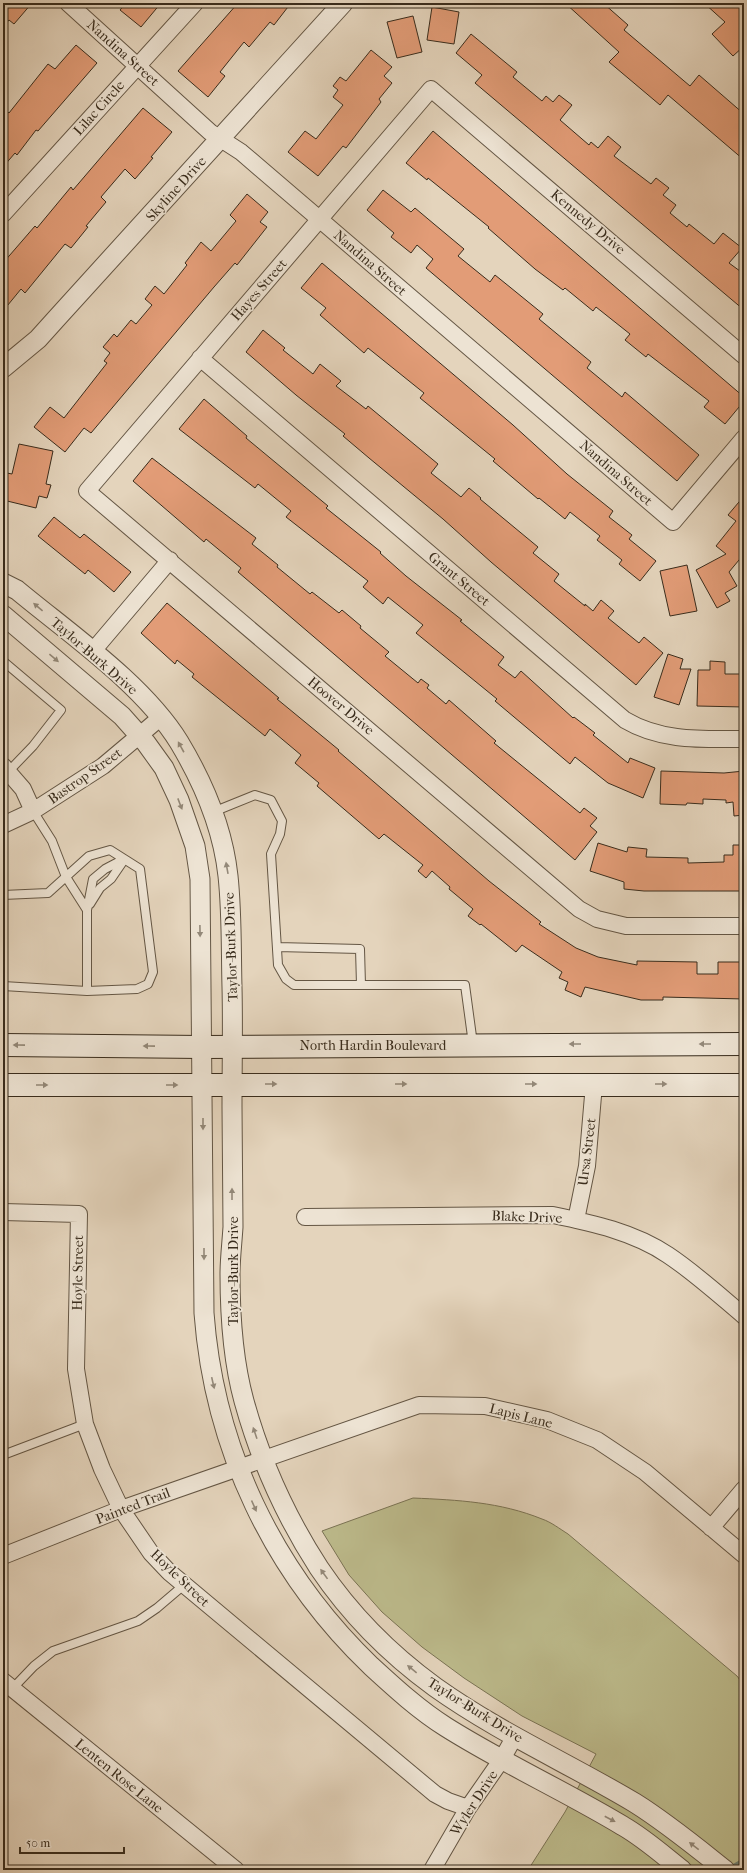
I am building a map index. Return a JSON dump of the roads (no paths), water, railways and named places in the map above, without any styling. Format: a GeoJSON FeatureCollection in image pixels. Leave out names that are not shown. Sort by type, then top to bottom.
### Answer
{"type":"FeatureCollection","features":[{"type":"Feature","properties":{"kind":"main road","name":"North Hardin Boulevard"},"geometry":{"type":"LineString","coordinates":[[3,1045],[202,1047],[744,1044]]}},
{"type":"Feature","properties":{"kind":"main road"},"geometry":{"type":"LineString","coordinates":[[3,1085],[744,1085]]}},
{"type":"Feature","properties":{"kind":"street","name":"Nandina Street"},"geometry":{"type":"LineString","coordinates":[[68,3],[210,132],[241,152],[673,522],[744,438]]}},
{"type":"Feature","properties":{"kind":"street","name":"Lilac Circle"},"geometry":{"type":"LineString","coordinates":[[3,214],[195,3]]}},
{"type":"Feature","properties":{"kind":"street","name":"Skyline Drive"},"geometry":{"type":"LineString","coordinates":[[3,368],[38,338],[56,319],[343,3]]}},
{"type":"Feature","properties":{"kind":"street","name":"Hayes Street"},"geometry":{"type":"LineString","coordinates":[[87,491],[431,89]]}},
{"type":"Feature","properties":{"kind":"street","name":"Kennedy Drive"},"geometry":{"type":"LineString","coordinates":[[431,89],[744,356]]}},
{"type":"Feature","properties":{"kind":"street","name":"Grant Street"},"geometry":{"type":"LineString","coordinates":[[200,358],[625,720],[645,730],[678,738],[744,739]]}},
{"type":"Feature","properties":{"kind":"street","name":"Hoover Drive"},"geometry":{"type":"LineString","coordinates":[[87,491],[579,909],[597,919],[626,926],[744,926]]}},
{"type":"Feature","properties":{"kind":"street"},"geometry":{"type":"LineString","coordinates":[[92,652],[170,560]]}},
{"type":"Feature","properties":{"kind":"street","name":"Taylor-Burk Drive"},"geometry":{"type":"LineString","coordinates":[[3,582],[17,590],[132,687],[178,740],[202,785],[213,812],[223,846],[228,873],[231,924],[234,1046],[232,1084],[233,1228],[230,1273],[231,1318],[244,1399],[264,1459],[283,1503],[320,1568],[342,1598],[369,1629],[410,1668],[460,1704],[591,1778],[658,1818],[725,1870]]}},
{"type":"Feature","properties":{"kind":"street","name":"Taylor-Burk Drive"},"geometry":{"type":"LineString","coordinates":[[3,615],[122,716],[139,735],[164,768],[179,800],[195,846],[200,880],[204,1313],[206,1342],[216,1398],[237,1467],[255,1509],[286,1562],[322,1614],[344,1639],[382,1677],[423,1711],[447,1728],[628,1829],[682,1870]]}},
{"type":"Feature","properties":{"kind":"street","name":"Bastrop Street"},"geometry":{"type":"LineString","coordinates":[[3,824],[33,811],[103,766],[160,718]]}},
{"type":"Feature","properties":{"kind":"street"},"geometry":{"type":"LineString","coordinates":[[5,769],[23,789],[33,811]]}},
{"type":"Feature","properties":{"kind":"street","name":"Ursa Street"},"geometry":{"type":"LineString","coordinates":[[576,1220],[587,1166],[594,1084]]}},
{"type":"Feature","properties":{"kind":"street","name":"Hoyle Street"},"geometry":{"type":"LineString","coordinates":[[3,1212],[79,1214],[76,1369],[85,1424],[102,1469],[121,1509],[151,1553],[184,1585],[435,1794],[448,1801],[468,1808]]}},
{"type":"Feature","properties":{"kind":"street","name":"Blake Drive"},"geometry":{"type":"LineString","coordinates":[[305,1217],[553,1215],[576,1220],[631,1237],[666,1254],[701,1279],[744,1316]]}},
{"type":"Feature","properties":{"kind":"street","name":"Lapis Lane"},"geometry":{"type":"LineString","coordinates":[[264,1459],[419,1405],[485,1406],[547,1420],[597,1440],[645,1472],[744,1555]]}},
{"type":"Feature","properties":{"kind":"street","name":"Painted Trail"},"geometry":{"type":"LineString","coordinates":[[3,1556],[121,1509],[237,1467],[264,1459]]}},
{"type":"Feature","properties":{"kind":"street"},"geometry":{"type":"LineString","coordinates":[[711,1528],[744,1488]]}},
{"type":"Feature","properties":{"kind":"street","name":"Lenten Rose Lane"},"geometry":{"type":"LineString","coordinates":[[7,1685],[236,1870]]}},
{"type":"Feature","properties":{"kind":"street","name":"Wyler Drive"},"geometry":{"type":"LineString","coordinates":[[432,1870],[468,1808],[502,1759],[515,1736]]}},
{"type":"Feature","properties":{"kind":"lane"},"geometry":{"type":"LineString","coordinates":[[3,661],[62,710],[30,750],[5,769]]}},
{"type":"Feature","properties":{"kind":"lane"},"geometry":{"type":"LineString","coordinates":[[213,812],[255,795],[271,800],[282,821],[280,834],[270,854],[278,965],[286,978],[294,985],[465,985],[473,1045]]}},
{"type":"Feature","properties":{"kind":"lane"},"geometry":{"type":"LineString","coordinates":[[33,811],[52,841],[66,877],[86,910]]}},
{"type":"Feature","properties":{"kind":"lane"},"geometry":{"type":"LineString","coordinates":[[3,895],[48,893],[89,856],[110,850],[140,869],[153,972],[148,984],[137,990],[87,991],[3,986]]}},
{"type":"Feature","properties":{"kind":"lane"},"geometry":{"type":"LineString","coordinates":[[87,991],[86,910],[93,879],[105,869],[124,859]]}},
{"type":"Feature","properties":{"kind":"lane"},"geometry":{"type":"LineString","coordinates":[[277,947],[360,949],[361,985]]}},
{"type":"Feature","properties":{"kind":"lane"},"geometry":{"type":"LineString","coordinates":[[3,1455],[85,1424]]}},
{"type":"Feature","properties":{"kind":"lane"},"geometry":{"type":"LineString","coordinates":[[7,1685],[53,1651],[138,1621],[157,1608],[184,1585]]}},
{"type":"Feature","properties":{"kind":"waterway"},"geometry":{"type":"LineString","coordinates":[[730,1868],[744,1860]]}}]}
